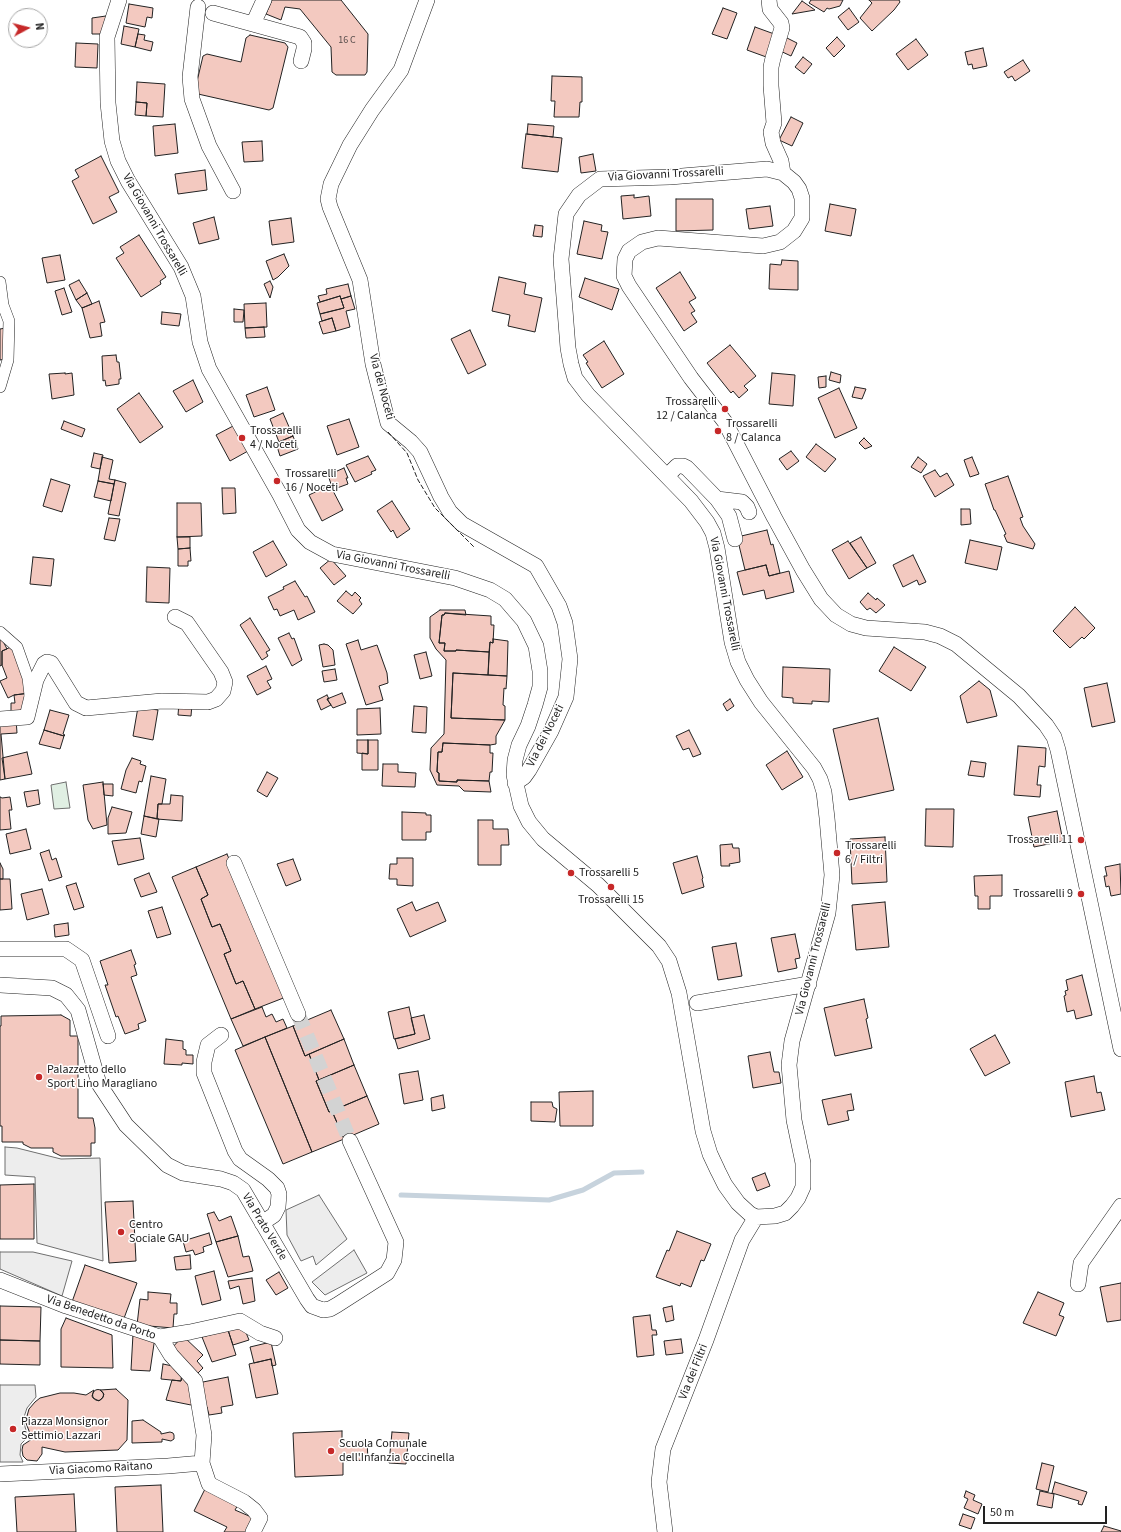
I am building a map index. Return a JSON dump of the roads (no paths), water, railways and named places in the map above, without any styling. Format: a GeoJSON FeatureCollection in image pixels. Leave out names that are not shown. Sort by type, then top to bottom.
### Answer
{"type":"FeatureCollection","features":[{"type":"Feature","properties":{"kind":"street","name":"Via Giovanni Trossarelli"},"geometry":{"type":"LineString","coordinates":[[119,0],[107,38],[108,103],[112,141],[118,161],[128,181],[181,267],[193,296],[200,342],[209,369],[298,530],[310,542],[332,554],[455,578],[490,590],[505,599],[524,621],[536,646],[540,671],[540,687],[535,705],[528,726],[519,745],[515,760],[515,783],[525,814],[534,830],[598,886],[637,923],[659,946],[669,961],[679,993],[703,1131],[710,1154],[730,1194],[743,1209],[756,1217],[775,1216],[785,1213],[798,1198],[803,1187],[803,1163],[794,1120],[789,1065],[792,1041],[828,913],[832,875],[824,792],[820,779],[814,768],[761,702],[738,662],[732,642],[717,548],[713,533],[707,522],[691,501],[588,395],[576,378],[571,364],[561,259],[566,214],[578,195],[600,179],[670,177],[756,169],[767,169],[783,173]]}},
{"type":"Feature","properties":{"kind":"street"},"geometry":{"type":"LineString","coordinates":[[253,24],[264,0]]}},
{"type":"Feature","properties":{"kind":"street","name":"Via dei Noceti"},"geometry":{"type":"LineString","coordinates":[[427,0],[401,70],[372,110],[350,145],[331,184],[328,199],[360,280],[374,364],[388,422],[420,452],[441,497],[450,512],[462,524],[536,566],[559,606],[565,623],[570,659],[566,697],[551,731],[529,770],[524,777],[515,783]]}},
{"type":"Feature","properties":{"kind":"street"},"geometry":{"type":"LineString","coordinates":[[769,0],[770,9],[781,23],[782,28],[771,67],[774,122],[771,132],[773,143],[781,161],[783,173],[794,182],[802,198],[802,218],[788,238],[780,242],[763,246],[653,238],[642,242],[629,251],[625,259],[624,276],[637,299],[691,378],[725,422],[774,517],[821,599],[836,615],[851,624],[866,628],[925,632],[940,636],[956,644],[1019,696],[1046,725],[1054,737],[1121,1049]]}},
{"type":"Feature","properties":{"kind":"street"},"geometry":{"type":"LineString","coordinates":[[233,191],[209,146],[192,99],[190,77],[196,4],[214,6],[253,24],[300,37],[304,43],[301,61]]}},
{"type":"Feature","properties":{"kind":"street"},"geometry":{"type":"LineString","coordinates":[[0,282],[3,305],[9,321],[8,360],[0,387]]}},
{"type":"Feature","properties":{"kind":"street"},"geometry":{"type":"LineString","coordinates":[[667,476],[677,466],[687,468],[717,498],[729,516],[735,539]]}},
{"type":"Feature","properties":{"kind":"street"},"geometry":{"type":"LineString","coordinates":[[717,498],[742,502],[747,507],[748,512]]}},
{"type":"Feature","properties":{"kind":"street"},"geometry":{"type":"LineString","coordinates":[[27,717],[36,680],[44,664],[47,662],[51,662],[76,703],[86,708],[162,701],[208,702],[216,699],[223,691],[225,682],[221,672],[187,624],[175,617]]}},
{"type":"Feature","properties":{"kind":"street"},"geometry":{"type":"LineString","coordinates":[[0,632],[17,647],[28,678],[30,694],[27,717]]}},
{"type":"Feature","properties":{"kind":"street"},"geometry":{"type":"LineString","coordinates":[[0,719],[27,717]]}},
{"type":"Feature","properties":{"kind":"street"},"geometry":{"type":"LineString","coordinates":[[234,863],[298,1014]]}},
{"type":"Feature","properties":{"kind":"street"},"geometry":{"type":"LineString","coordinates":[[0,949],[66,949],[82,960],[108,1036]]}},
{"type":"Feature","properties":{"kind":"street"},"geometry":{"type":"LineString","coordinates":[[697,1003],[808,984]]}},
{"type":"Feature","properties":{"kind":"street","name":"Via Prato Verde"},"geometry":{"type":"LineString","coordinates":[[0,985],[52,988],[66,995],[78,1010],[99,1084],[126,1125],[166,1165],[183,1173],[221,1179],[233,1183],[243,1190],[307,1299],[312,1306],[317,1308],[330,1309],[387,1273],[394,1260],[396,1242],[350,1141]]}},
{"type":"Feature","properties":{"kind":"street"},"geometry":{"type":"LineString","coordinates":[[221,1035],[208,1045],[204,1073],[240,1159],[268,1179],[277,1188],[279,1194],[278,1208],[274,1215],[262,1223]]}},
{"type":"Feature","properties":{"kind":"street"},"geometry":{"type":"LineString","coordinates":[[1078,1284],[1081,1263],[1121,1206]]}},
{"type":"Feature","properties":{"kind":"street","name":"Via dei Filtri"},"geometry":{"type":"LineString","coordinates":[[665,1532],[659,1482],[663,1449],[706,1340],[742,1240],[756,1217]]}},
{"type":"Feature","properties":{"kind":"street","name":"Via Benedetto da Porto"},"geometry":{"type":"LineString","coordinates":[[0,1280],[66,1306],[160,1337],[171,1355],[195,1381],[204,1435],[202,1463],[209,1484],[244,1502],[254,1510],[260,1518],[253,1532]]}},
{"type":"Feature","properties":{"kind":"street"},"geometry":{"type":"LineString","coordinates":[[160,1337],[240,1321],[260,1333],[275,1338]]}},
{"type":"Feature","properties":{"kind":"street","name":"Via Giacomo Raitano"},"geometry":{"type":"LineString","coordinates":[[0,1474],[202,1463]]}},
{"type":"Feature","properties":{"kind":"waterway"},"geometry":{"type":"LineString","coordinates":[[401,1195],[549,1200],[583,1190],[614,1173],[642,1172]]}},
{"type":"Feature","properties":{"kind":"tunnel"},"geometry":{"type":"LineString","coordinates":[[298,1014],[350,1141]]}},
{"type":"Feature","properties":{"kind":"place","name":"Trossarelli 12 / Calanca"},"geometry":{"type":"Point","coordinates":[725,409]}},
{"type":"Feature","properties":{"kind":"place","name":"Trossarelli 8 / Calanca"},"geometry":{"type":"Point","coordinates":[718,431]}},
{"type":"Feature","properties":{"kind":"place","name":"Trossarelli 4 / Noceti"},"geometry":{"type":"Point","coordinates":[242,438]}},
{"type":"Feature","properties":{"kind":"place","name":"Trossarelli 16 / Noceti"},"geometry":{"type":"Point","coordinates":[277,481]}},
{"type":"Feature","properties":{"kind":"place","name":"Trossarelli 11"},"geometry":{"type":"Point","coordinates":[1081,840]}},
{"type":"Feature","properties":{"kind":"place","name":"Trossarelli 6 / Filtri"},"geometry":{"type":"Point","coordinates":[837,853]}},
{"type":"Feature","properties":{"kind":"place","name":"Trossarelli 5"},"geometry":{"type":"Point","coordinates":[571,873]}},
{"type":"Feature","properties":{"kind":"place","name":"Trossarelli 15"},"geometry":{"type":"Point","coordinates":[611,887]}},
{"type":"Feature","properties":{"kind":"place","name":"Trossarelli 9"},"geometry":{"type":"Point","coordinates":[1081,894]}},
{"type":"Feature","properties":{"kind":"place","name":"Palazzetto dello Sport Lino Maragliano"},"geometry":{"type":"Point","coordinates":[39,1077]}},
{"type":"Feature","properties":{"kind":"place","name":"Centro Sociale GAU"},"geometry":{"type":"Point","coordinates":[121,1232]}},
{"type":"Feature","properties":{"kind":"place","name":"Piazza Monsignor Settimio Lazzari"},"geometry":{"type":"Point","coordinates":[13,1429]}},
{"type":"Feature","properties":{"kind":"place","name":"Scuola Comunale dell'Infanzia Coccinella"},"geometry":{"type":"Point","coordinates":[331,1451]}}]}
